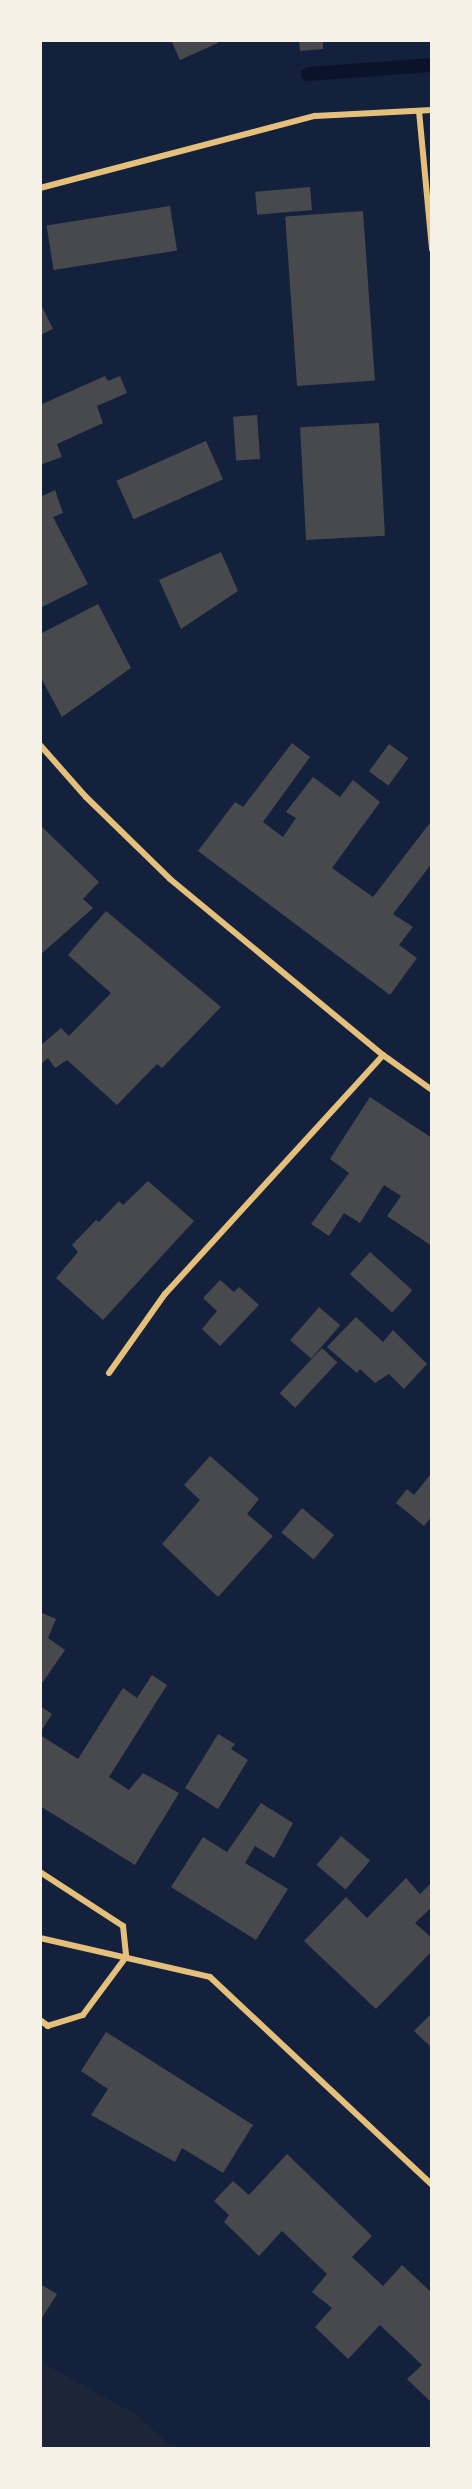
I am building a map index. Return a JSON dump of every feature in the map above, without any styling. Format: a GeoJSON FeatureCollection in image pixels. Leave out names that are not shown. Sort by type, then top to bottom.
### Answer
{"type":"FeatureCollection","features":[{"type":"Feature","properties":{"kind":"street"},"geometry":{"type":"LineString","coordinates":[[40,188],[315,116],[432,110]]}},
{"type":"Feature","properties":{"kind":"street"},"geometry":{"type":"LineString","coordinates":[[419,111],[432,249]]}},
{"type":"Feature","properties":{"kind":"street"},"geometry":{"type":"LineString","coordinates":[[40,745],[86,797],[170,879],[383,1055],[432,1090]]}},
{"type":"Feature","properties":{"kind":"street"},"geometry":{"type":"LineString","coordinates":[[109,1373],[165,1294],[383,1055]]}},
{"type":"Feature","properties":{"kind":"street"},"geometry":{"type":"LineString","coordinates":[[40,1872],[123,1926],[126,1957],[83,2015],[48,2026],[40,2020]]}},
{"type":"Feature","properties":{"kind":"street"},"geometry":{"type":"LineString","coordinates":[[40,1938],[210,1977],[432,2185]]}},
{"type":"Feature","properties":{"kind":"shaded area"},"geometry":{"type":"Polygon","coordinates":[[[41,2362],[137,2415],[173,2448],[41,2448],[41,2362]]]}},
{"type":"Feature","properties":{"kind":"building"},"geometry":{"type":"Polygon","coordinates":[[[171,40],[217,40],[218,43],[180,60],[171,40]]]}},
{"type":"Feature","properties":{"kind":"building"},"geometry":{"type":"Polygon","coordinates":[[[299,40],[323,40],[323,49],[300,51],[299,40]]]}},
{"type":"Feature","properties":{"kind":"building"},"geometry":{"type":"Polygon","coordinates":[[[310,187],[312,210],[257,215],[255,192],[310,187]]]}},
{"type":"Feature","properties":{"kind":"building"},"geometry":{"type":"Polygon","coordinates":[[[170,206],[177,250],[54,270],[47,226],[170,206]]]}},
{"type":"Feature","properties":{"kind":"building"},"geometry":{"type":"Polygon","coordinates":[[[363,211],[375,381],[297,386],[285,216],[363,211]]]}},
{"type":"Feature","properties":{"kind":"building"},"geometry":{"type":"Polygon","coordinates":[[[40,303],[53,329],[40,335],[40,303]]]}},
{"type":"Feature","properties":{"kind":"building"},"geometry":{"type":"Polygon","coordinates":[[[105,376],[108,381],[120,376],[127,393],[97,406],[103,423],[57,444],[62,457],[40,465],[40,405],[105,376]]]}},
{"type":"Feature","properties":{"kind":"building"},"geometry":{"type":"Polygon","coordinates":[[[257,415],[260,459],[236,461],[233,417],[257,415]]]}},
{"type":"Feature","properties":{"kind":"building"},"geometry":{"type":"Polygon","coordinates":[[[379,423],[385,536],[306,540],[300,427],[379,423]]]}},
{"type":"Feature","properties":{"kind":"building"},"geometry":{"type":"Polygon","coordinates":[[[206,441],[223,479],[134,519],[116,481],[206,441]]]}},
{"type":"Feature","properties":{"kind":"building"},"geometry":{"type":"Polygon","coordinates":[[[55,490],[63,513],[53,517],[88,584],[40,608],[40,497],[55,490]]]}},
{"type":"Feature","properties":{"kind":"building"},"geometry":{"type":"Polygon","coordinates":[[[221,552],[238,591],[181,629],[159,580],[221,552]]]}},
{"type":"Feature","properties":{"kind":"building"},"geometry":{"type":"Polygon","coordinates":[[[98,604],[131,668],[62,717],[40,676],[40,634],[98,604]]]}},
{"type":"Feature","properties":{"kind":"building"},"geometry":{"type":"Polygon","coordinates":[[[292,743],[310,757],[263,822],[283,837],[296,818],[286,812],[313,777],[340,797],[353,780],[380,802],[332,868],[373,897],[429,824],[432,827],[432,863],[393,914],[413,927],[399,945],[417,958],[390,995],[198,851],[235,802],[243,807],[292,743]]]}},
{"type":"Feature","properties":{"kind":"building"},"geometry":{"type":"Polygon","coordinates":[[[389,744],[408,758],[388,786],[369,772],[389,744]]]}},
{"type":"Feature","properties":{"kind":"building"},"geometry":{"type":"Polygon","coordinates":[[[40,825],[99,882],[83,899],[93,908],[40,955],[40,825]]]}},
{"type":"Feature","properties":{"kind":"building"},"geometry":{"type":"Polygon","coordinates":[[[106,911],[221,1007],[162,1068],[157,1064],[117,1105],[67,1060],[55,1068],[48,1058],[40,1065],[40,1046],[61,1028],[69,1036],[111,993],[68,955],[106,911]]]}},
{"type":"Feature","properties":{"kind":"building"},"geometry":{"type":"Polygon","coordinates":[[[370,1097],[432,1138],[432,1246],[387,1216],[401,1196],[384,1185],[360,1223],[344,1213],[329,1236],[311,1224],[349,1173],[330,1159],[370,1097]]]}},
{"type":"Feature","properties":{"kind":"building"},"geometry":{"type":"Polygon","coordinates":[[[148,1181],[194,1221],[103,1320],[56,1278],[78,1252],[72,1245],[96,1220],[99,1222],[119,1201],[123,1205],[148,1181]]]}},
{"type":"Feature","properties":{"kind":"building"},"geometry":{"type":"Polygon","coordinates":[[[370,1252],[412,1290],[392,1312],[350,1274],[370,1252]]]}},
{"type":"Feature","properties":{"kind":"building"},"geometry":{"type":"Polygon","coordinates":[[[220,1280],[234,1292],[239,1287],[259,1305],[220,1346],[202,1329],[217,1311],[203,1298],[220,1280]]]}},
{"type":"Feature","properties":{"kind":"building"},"geometry":{"type":"Polygon","coordinates":[[[319,1307],[340,1325],[311,1359],[290,1340],[319,1307]]]}},
{"type":"Feature","properties":{"kind":"building"},"geometry":{"type":"Polygon","coordinates":[[[356,1317],[383,1342],[393,1330],[427,1364],[404,1389],[389,1374],[375,1383],[360,1369],[357,1373],[327,1347],[356,1317]]]}},
{"type":"Feature","properties":{"kind":"building"},"geometry":{"type":"Polygon","coordinates":[[[322,1348],[337,1362],[295,1408],[280,1393],[322,1348]]]}},
{"type":"Feature","properties":{"kind":"building"},"geometry":{"type":"Polygon","coordinates":[[[210,1456],[259,1499],[247,1514],[273,1536],[218,1597],[162,1544],[200,1500],[184,1485],[210,1456]]]}},
{"type":"Feature","properties":{"kind":"building"},"geometry":{"type":"Polygon","coordinates":[[[430,1475],[432,1516],[424,1526],[396,1503],[407,1489],[414,1495],[430,1475]]]}},
{"type":"Feature","properties":{"kind":"building"},"geometry":{"type":"Polygon","coordinates":[[[302,1508],[334,1535],[314,1560],[281,1533],[302,1508]]]}},
{"type":"Feature","properties":{"kind":"building"},"geometry":{"type":"Polygon","coordinates":[[[40,1612],[56,1619],[48,1638],[65,1650],[40,1686],[40,1612]]]}},
{"type":"Feature","properties":{"kind":"building"},"geometry":{"type":"Polygon","coordinates":[[[152,1675],[167,1685],[109,1777],[129,1790],[143,1773],[179,1793],[135,1865],[40,1806],[40,1735],[78,1759],[123,1688],[137,1698],[152,1675]]]}},
{"type":"Feature","properties":{"kind":"building"},"geometry":{"type":"Polygon","coordinates":[[[40,1706],[52,1714],[40,1733],[40,1706]]]}},
{"type":"Feature","properties":{"kind":"building"},"geometry":{"type":"Polygon","coordinates":[[[218,1734],[235,1744],[231,1749],[248,1760],[218,1809],[185,1788],[218,1734]]]}},
{"type":"Feature","properties":{"kind":"building"},"geometry":{"type":"Polygon","coordinates":[[[261,1803],[293,1823],[274,1858],[255,1846],[245,1863],[288,1889],[256,1940],[171,1887],[203,1837],[227,1852],[261,1803]]]}},
{"type":"Feature","properties":{"kind":"building"},"geometry":{"type":"Polygon","coordinates":[[[341,1836],[370,1860],[346,1890],[317,1865],[341,1836]]]}},
{"type":"Feature","properties":{"kind":"building"},"geometry":{"type":"Polygon","coordinates":[[[406,1878],[420,1894],[432,1882],[432,1907],[415,1923],[432,1938],[432,1951],[376,2009],[304,1941],[346,1897],[367,1918],[406,1878]]]}},
{"type":"Feature","properties":{"kind":"building"},"geometry":{"type":"Polygon","coordinates":[[[432,2013],[432,2048],[414,2031],[432,2013]]]}},
{"type":"Feature","properties":{"kind":"building"},"geometry":{"type":"Polygon","coordinates":[[[106,2032],[253,2125],[223,2173],[182,2148],[175,2162],[91,2115],[108,2089],[81,2071],[106,2032]]]}},
{"type":"Feature","properties":{"kind":"building"},"geometry":{"type":"Polygon","coordinates":[[[287,2154],[372,2236],[352,2257],[383,2286],[402,2265],[432,2293],[432,2403],[407,2379],[422,2365],[380,2325],[348,2359],[315,2327],[332,2308],[312,2292],[327,2274],[282,2231],[259,2256],[224,2222],[229,2215],[214,2201],[233,2181],[249,2195],[287,2154]]]}},
{"type":"Feature","properties":{"kind":"building"},"geometry":{"type":"Polygon","coordinates":[[[40,2284],[57,2294],[40,2321],[40,2284]]]}},
{"type":"Feature","properties":{"kind":"waterway"},"geometry":{"type":"LineString","coordinates":[[308,74],[432,65]]}}]}
